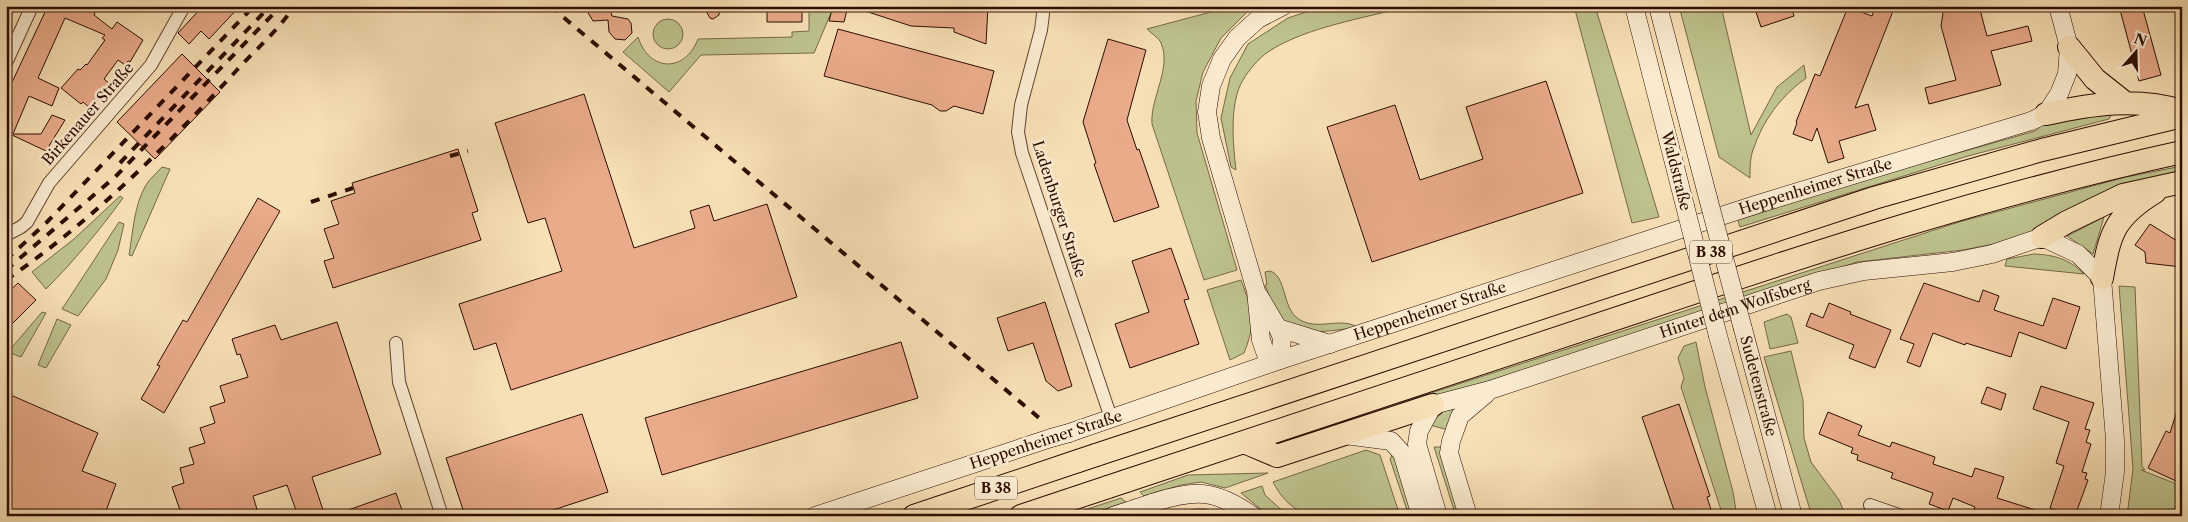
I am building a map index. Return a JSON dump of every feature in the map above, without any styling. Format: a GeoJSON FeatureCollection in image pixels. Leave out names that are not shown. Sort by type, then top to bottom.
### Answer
{"type":"FeatureCollection","features":[{"type":"Feature","properties":{"kind":"highway"},"geometry":{"type":"LineString","coordinates":[[2069,47],[2095,79],[2124,102]]}},
{"type":"Feature","properties":{"kind":"highway"},"geometry":{"type":"LineString","coordinates":[[2046,114],[2081,106],[2124,102],[2165,106],[2182,111]]}},
{"type":"Feature","properties":{"kind":"highway","name":"B 38"},"geometry":{"type":"LineString","coordinates":[[914,516],[1240,406],[1874,198],[2042,150],[2182,116]]}},
{"type":"Feature","properties":{"kind":"highway","name":"B 38"},"geometry":{"type":"LineString","coordinates":[[1022,516],[1117,484],[1254,443],[1826,248],[1989,199],[2094,171],[2182,152]]}},
{"type":"Feature","properties":{"kind":"highway"},"geometry":{"type":"LineString","coordinates":[[2042,237],[2067,222],[2123,195],[2174,184]]}},
{"type":"Feature","properties":{"kind":"highway"},"geometry":{"type":"LineString","coordinates":[[2102,278],[2108,242],[2119,220],[2138,202],[2174,184]]}},
{"type":"Feature","properties":{"kind":"highway"},"geometry":{"type":"LineString","coordinates":[[1254,443],[1276,456],[1432,405]]}},
{"type":"Feature","properties":{"kind":"main road"},"geometry":{"type":"LineString","coordinates":[[1274,361],[1261,340],[1252,277],[1212,138],[1207,112],[1211,86],[1222,59],[1237,38],[1258,19],[1283,6]]}},
{"type":"Feature","properties":{"kind":"main road","name":"Waldstraße"},"geometry":{"type":"LineString","coordinates":[[1634,6],[1718,336]]}},
{"type":"Feature","properties":{"kind":"main road","name":"Waldstraße"},"geometry":{"type":"LineString","coordinates":[[1658,6],[1708,198]]}},
{"type":"Feature","properties":{"kind":"main road"},"geometry":{"type":"LineString","coordinates":[[2046,114],[2059,94],[2067,74],[2069,47],[2058,6]]}},
{"type":"Feature","properties":{"kind":"main road","name":"Heppenheimer Straße"},"geometry":{"type":"LineString","coordinates":[[816,516],[1111,418],[1274,361],[1768,201],[2031,121],[2046,114]]}},
{"type":"Feature","properties":{"kind":"main road","name":"Sudetenstraße"},"geometry":{"type":"LineString","coordinates":[[1708,198],[1791,508],[1799,516]]}},
{"type":"Feature","properties":{"kind":"main road"},"geometry":{"type":"LineString","coordinates":[[2042,237],[2078,254],[2102,278],[2116,440],[2115,472],[2109,516]]}},
{"type":"Feature","properties":{"kind":"main road","name":"Hinter dem Wolfsberg"},"geometry":{"type":"LineString","coordinates":[[1432,405],[1490,390],[1819,281],[1864,271],[1963,260],[1992,254],[2042,237]]}},
{"type":"Feature","properties":{"kind":"main road"},"geometry":{"type":"LineString","coordinates":[[1252,277],[1282,338],[1274,361]]}},
{"type":"Feature","properties":{"kind":"main road"},"geometry":{"type":"LineString","coordinates":[[1278,328],[1330,344]]}},
{"type":"Feature","properties":{"kind":"main road","name":"Sudetenstraße"},"geometry":{"type":"LineString","coordinates":[[1718,336],[1767,515]]}},
{"type":"Feature","properties":{"kind":"main road"},"geometry":{"type":"LineString","coordinates":[[1468,516],[1449,453],[1451,441],[1460,416],[1490,390]]}},
{"type":"Feature","properties":{"kind":"main road"},"geometry":{"type":"LineString","coordinates":[[1432,405],[1419,431],[1417,444],[1438,516]]}},
{"type":"Feature","properties":{"kind":"main road"},"geometry":{"type":"LineString","coordinates":[[1339,434],[1392,441],[1402,453],[1421,516]]}},
{"type":"Feature","properties":{"kind":"main road"},"geometry":{"type":"LineString","coordinates":[[1112,516],[1172,496],[1195,492],[1217,496],[1236,504],[1253,516]]}},
{"type":"Feature","properties":{"kind":"street"},"geometry":{"type":"LineString","coordinates":[[6,62],[32,6]]}},
{"type":"Feature","properties":{"kind":"street","name":"Birkenauer Straße"},"geometry":{"type":"LineString","coordinates":[[6,234],[27,222],[49,183],[151,66],[184,6]]}},
{"type":"Feature","properties":{"kind":"street","name":"Ladenburger Straße"},"geometry":{"type":"LineString","coordinates":[[1044,6],[1041,30],[1021,105],[1018,132],[1022,152],[1111,418]]}},
{"type":"Feature","properties":{"kind":"street"},"geometry":{"type":"LineString","coordinates":[[396,344],[399,382],[442,516]]}},
{"type":"Feature","properties":{"kind":"street"},"geometry":{"type":"LineString","coordinates":[[1870,505],[1902,516]]}},
{"type":"Feature","properties":{"kind":"green space"},"geometry":{"type":"Polygon","coordinates":[[[809,6],[834,6],[814,53],[701,55],[669,92],[623,52],[638,37],[643,49],[650,57],[658,62],[667,64],[676,63],[685,58],[698,39],[792,37],[792,32],[809,31],[809,6]]]}},
{"type":"Feature","properties":{"kind":"green space"},"geometry":{"type":"Polygon","coordinates":[[[1222,6],[1262,6],[1247,12],[1221,38],[1203,72],[1196,101],[1197,133],[1237,270],[1204,280],[1152,124],[1152,114],[1164,63],[1164,53],[1160,41],[1147,29],[1211,12],[1222,6]]]}},
{"type":"Feature","properties":{"kind":"green space"},"geometry":{"type":"Polygon","coordinates":[[[1324,6],[1409,6],[1336,24],[1300,36],[1283,43],[1261,57],[1243,80],[1236,100],[1233,124],[1236,170],[1231,167],[1221,118],[1230,78],[1248,44],[1288,18],[1324,6]]]}},
{"type":"Feature","properties":{"kind":"green space"},"geometry":{"type":"Polygon","coordinates":[[[1574,6],[1595,6],[1659,217],[1632,223],[1574,6]]]}},
{"type":"Feature","properties":{"kind":"green space"},"geometry":{"type":"Polygon","coordinates":[[[1679,6],[1721,6],[1751,135],[1777,87],[1804,65],[1806,78],[1781,101],[1757,139],[1750,164],[1750,178],[1719,157],[1679,6]]]}},
{"type":"Feature","properties":{"kind":"green space"},"geometry":{"type":"Polygon","coordinates":[[[668,19],[679,23],[683,34],[679,45],[668,49],[657,45],[653,34],[657,23],[668,19]]]}},
{"type":"Feature","properties":{"kind":"green space"},"geometry":{"type":"Polygon","coordinates":[[[2111,115],[2109,119],[1968,156],[1740,227],[1738,220],[1863,180],[2035,131],[2054,116],[2111,115]]]}},
{"type":"Feature","properties":{"kind":"green space"},"geometry":{"type":"Polygon","coordinates":[[[2182,166],[2182,173],[2123,190],[2027,233],[1994,244],[1963,250],[1857,262],[1402,409],[1400,403],[1959,222],[2126,177],[2182,166]]]}},
{"type":"Feature","properties":{"kind":"green space"},"geometry":{"type":"Polygon","coordinates":[[[162,167],[170,169],[132,256],[129,255],[134,219],[142,193],[148,182],[162,167]]]}},
{"type":"Feature","properties":{"kind":"green space"},"geometry":{"type":"Polygon","coordinates":[[[120,196],[123,198],[95,234],[46,289],[32,272],[74,239],[120,196]]]}},
{"type":"Feature","properties":{"kind":"green space"},"geometry":{"type":"Polygon","coordinates":[[[2104,217],[2093,254],[2067,236],[2104,217]]]}},
{"type":"Feature","properties":{"kind":"green space"},"geometry":{"type":"Polygon","coordinates":[[[119,222],[124,224],[118,250],[106,279],[78,316],[62,309],[119,222]]]}},
{"type":"Feature","properties":{"kind":"green space"},"geometry":{"type":"Polygon","coordinates":[[[2034,254],[2049,255],[2067,261],[2084,274],[2005,266],[2007,259],[2034,254]]]}},
{"type":"Feature","properties":{"kind":"green space"},"geometry":{"type":"Polygon","coordinates":[[[1270,271],[1279,278],[1288,305],[1296,317],[1303,322],[1311,324],[1343,323],[1357,327],[1314,331],[1294,327],[1285,322],[1275,311],[1265,285],[1267,284],[1265,272],[1270,271]]]}},
{"type":"Feature","properties":{"kind":"green space"},"geometry":{"type":"Polygon","coordinates":[[[1241,280],[1252,316],[1251,332],[1244,353],[1230,360],[1207,290],[1241,280]]]}},
{"type":"Feature","properties":{"kind":"green space"},"geometry":{"type":"Polygon","coordinates":[[[2119,286],[2135,287],[2142,466],[2145,470],[2141,470],[2174,483],[2182,491],[2172,516],[2127,516],[2133,469],[2119,286]]]}},
{"type":"Feature","properties":{"kind":"green space"},"geometry":{"type":"Polygon","coordinates":[[[42,312],[46,313],[21,357],[8,352],[42,312]]]}},
{"type":"Feature","properties":{"kind":"green space"},"geometry":{"type":"Polygon","coordinates":[[[1787,314],[1791,317],[1798,343],[1770,349],[1764,322],[1787,314]]]}},
{"type":"Feature","properties":{"kind":"green space"},"geometry":{"type":"Polygon","coordinates":[[[57,319],[71,325],[46,368],[38,365],[57,319]]]}},
{"type":"Feature","properties":{"kind":"green space"},"geometry":{"type":"Polygon","coordinates":[[[1696,342],[1705,387],[1733,492],[1737,516],[1723,516],[1681,387],[1684,378],[1678,358],[1684,346],[1696,342]]]}},
{"type":"Feature","properties":{"kind":"green space"},"geometry":{"type":"Polygon","coordinates":[[[1791,351],[1803,400],[1804,438],[1811,462],[1839,500],[1846,516],[1812,516],[1764,357],[1791,351]]]}},
{"type":"Feature","properties":{"kind":"green space"},"geometry":{"type":"Polygon","coordinates":[[[1467,399],[1448,430],[1430,425],[1442,412],[1467,399]]]}},
{"type":"Feature","properties":{"kind":"green space"},"geometry":{"type":"Polygon","coordinates":[[[1434,447],[1444,447],[1461,516],[1456,516],[1434,447]]]}},
{"type":"Feature","properties":{"kind":"green space"},"geometry":{"type":"Polygon","coordinates":[[[1366,450],[1380,455],[1400,516],[1307,516],[1287,502],[1273,482],[1366,450]]]}},
{"type":"Feature","properties":{"kind":"green space"},"geometry":{"type":"Polygon","coordinates":[[[1393,454],[1415,516],[1409,516],[1390,459],[1393,454]]]}},
{"type":"Feature","properties":{"kind":"green space"},"geometry":{"type":"Polygon","coordinates":[[[1268,473],[1225,488],[1201,482],[1181,485],[1144,496],[1140,492],[1188,475],[1268,473]]]}},
{"type":"Feature","properties":{"kind":"green space"},"geometry":{"type":"Polygon","coordinates":[[[1262,486],[1265,495],[1288,516],[1269,516],[1241,493],[1262,486]]]}},
{"type":"Feature","properties":{"kind":"green space"},"geometry":{"type":"Polygon","coordinates":[[[1121,498],[1126,502],[1084,516],[1066,516],[1121,498]]]}},
{"type":"Feature","properties":{"kind":"green space"},"geometry":{"type":"Polygon","coordinates":[[[1196,509],[1205,509],[1223,516],[1171,516],[1196,509]]]}},
{"type":"Feature","properties":{"kind":"building"},"geometry":{"type":"Polygon","coordinates":[[[40,6],[98,6],[94,15],[112,29],[117,22],[143,40],[130,62],[128,61],[125,65],[118,60],[104,79],[110,84],[106,88],[108,89],[90,108],[83,102],[81,104],[61,88],[78,69],[80,70],[87,65],[105,40],[102,38],[105,35],[65,18],[38,78],[59,88],[52,106],[29,96],[13,134],[41,134],[52,115],[65,120],[46,151],[12,135],[6,149],[6,95],[46,10],[40,6]]]}},
{"type":"Feature","properties":{"kind":"building"},"geometry":{"type":"Polygon","coordinates":[[[203,6],[240,6],[209,39],[201,31],[189,44],[178,33],[203,6]]]}},
{"type":"Feature","properties":{"kind":"building"},"geometry":{"type":"Polygon","coordinates":[[[584,6],[609,6],[612,16],[628,19],[631,23],[632,33],[625,40],[615,39],[609,32],[608,20],[593,21],[584,6]]]}},
{"type":"Feature","properties":{"kind":"building"},"geometry":{"type":"Polygon","coordinates":[[[703,6],[720,6],[719,15],[713,19],[710,18],[703,6]]]}},
{"type":"Feature","properties":{"kind":"building"},"geometry":{"type":"Polygon","coordinates":[[[767,6],[802,6],[802,22],[767,22],[767,6]]]}},
{"type":"Feature","properties":{"kind":"building"},"geometry":{"type":"Polygon","coordinates":[[[833,6],[848,6],[844,22],[829,21],[833,6]]]}},
{"type":"Feature","properties":{"kind":"building"},"geometry":{"type":"Polygon","coordinates":[[[859,6],[988,6],[986,44],[954,32],[954,28],[911,26],[859,9],[859,6]]]}},
{"type":"Feature","properties":{"kind":"building"},"geometry":{"type":"Polygon","coordinates":[[[1754,6],[1791,6],[1794,16],[1761,27],[1754,6]]]}},
{"type":"Feature","properties":{"kind":"building"},"geometry":{"type":"Polygon","coordinates":[[[1875,6],[1895,6],[1855,108],[1868,104],[1876,130],[1839,141],[1844,158],[1828,163],[1817,128],[1812,141],[1793,134],[1796,122],[1815,74],[1820,76],[1848,7],[1872,16],[1875,6]]]}},
{"type":"Feature","properties":{"kind":"building"},"geometry":{"type":"Polygon","coordinates":[[[1944,6],[1979,6],[1987,36],[2028,26],[2032,41],[1991,51],[2001,85],[1929,104],[1925,88],[1956,80],[1941,26],[1944,6]]]}},
{"type":"Feature","properties":{"kind":"building"},"geometry":{"type":"Polygon","coordinates":[[[2119,6],[2142,6],[2161,75],[2139,81],[2119,6]]]}},
{"type":"Feature","properties":{"kind":"building"},"geometry":{"type":"Polygon","coordinates":[[[838,29],[994,71],[983,114],[954,106],[946,111],[940,111],[932,105],[824,76],[838,29]]]}},
{"type":"Feature","properties":{"kind":"building"},"geometry":{"type":"Polygon","coordinates":[[[1108,39],[1146,50],[1127,120],[1159,207],[1114,222],[1094,164],[1096,163],[1083,122],[1108,39]]]}},
{"type":"Feature","properties":{"kind":"building"},"geometry":{"type":"Polygon","coordinates":[[[182,54],[220,92],[155,159],[117,122],[182,54]]]}},
{"type":"Feature","properties":{"kind":"building"},"geometry":{"type":"Polygon","coordinates":[[[1546,81],[1583,193],[1372,262],[1327,127],[1395,105],[1420,180],[1483,159],[1466,107],[1546,81]]]}},
{"type":"Feature","properties":{"kind":"building"},"geometry":{"type":"Polygon","coordinates":[[[584,94],[634,248],[695,228],[690,211],[709,205],[714,221],[767,204],[797,297],[511,390],[496,343],[474,350],[459,304],[562,271],[545,218],[528,223],[495,123],[584,94]]]}},
{"type":"Feature","properties":{"kind":"building"},"geometry":{"type":"Polygon","coordinates":[[[458,149],[478,211],[472,213],[481,240],[333,288],[324,261],[334,258],[324,229],[339,224],[331,201],[355,193],[352,183],[458,149]]]}},
{"type":"Feature","properties":{"kind":"building"},"geometry":{"type":"Polygon","coordinates":[[[258,198],[280,211],[164,413],[141,399],[160,366],[157,365],[183,320],[187,322],[258,198]]]}},
{"type":"Feature","properties":{"kind":"building"},"geometry":{"type":"Polygon","coordinates":[[[2150,224],[2182,244],[2182,267],[2146,263],[2145,252],[2135,245],[2150,224]]]}},
{"type":"Feature","properties":{"kind":"building"},"geometry":{"type":"Polygon","coordinates":[[[1171,248],[1189,299],[1184,300],[1199,344],[1130,368],[1115,324],[1149,312],[1132,261],[1171,248]]]}},
{"type":"Feature","properties":{"kind":"building"},"geometry":{"type":"Polygon","coordinates":[[[18,283],[36,300],[6,330],[6,294],[18,283]]]}},
{"type":"Feature","properties":{"kind":"building"},"geometry":{"type":"Polygon","coordinates":[[[1924,283],[1979,302],[1983,290],[1999,296],[1994,310],[2043,326],[2053,298],[2080,307],[2066,349],[2019,332],[2011,357],[1966,343],[1965,345],[1933,333],[1920,367],[1907,362],[1914,344],[1900,339],[1924,283]]]}},
{"type":"Feature","properties":{"kind":"building"},"geometry":{"type":"Polygon","coordinates":[[[1045,302],[1072,386],[1058,391],[1046,381],[1033,343],[1008,351],[997,318],[1045,302]]]}},
{"type":"Feature","properties":{"kind":"building"},"geometry":{"type":"Polygon","coordinates":[[[1829,303],[1851,312],[1850,314],[1891,330],[1875,368],[1849,358],[1854,345],[1806,326],[1811,313],[1823,318],[1829,303]]]}},
{"type":"Feature","properties":{"kind":"building"},"geometry":{"type":"Polygon","coordinates":[[[337,322],[381,454],[312,477],[325,516],[298,516],[287,485],[253,496],[259,516],[182,516],[172,487],[184,483],[180,468],[194,464],[189,448],[205,443],[200,428],[215,423],[210,407],[225,402],[220,386],[248,377],[240,354],[237,355],[232,339],[275,325],[281,340],[337,322]]]}},
{"type":"Feature","properties":{"kind":"building"},"geometry":{"type":"Polygon","coordinates":[[[901,342],[918,398],[662,475],[645,418],[901,342]]]}},
{"type":"Feature","properties":{"kind":"building"},"geometry":{"type":"Polygon","coordinates":[[[2041,386],[2094,403],[2085,429],[2090,430],[2086,442],[2091,444],[2082,472],[2087,473],[2085,479],[2088,480],[2075,516],[2058,516],[2060,512],[2050,508],[2064,466],[2056,463],[2069,422],[2033,409],[2041,386]]]}},
{"type":"Feature","properties":{"kind":"building"},"geometry":{"type":"Polygon","coordinates":[[[1987,387],[2006,394],[2001,410],[1981,403],[1987,387]]]}},
{"type":"Feature","properties":{"kind":"building"},"geometry":{"type":"Polygon","coordinates":[[[6,393],[98,433],[82,471],[116,484],[104,516],[6,516],[6,393]]]}},
{"type":"Feature","properties":{"kind":"building"},"geometry":{"type":"Polygon","coordinates":[[[1679,404],[1710,496],[1707,497],[1713,516],[1676,516],[1642,417],[1679,404]]]}},
{"type":"Feature","properties":{"kind":"building"},"geometry":{"type":"Polygon","coordinates":[[[2179,404],[2182,404],[2182,469],[2176,481],[2148,468],[2166,431],[2170,433],[2179,404]]]}},
{"type":"Feature","properties":{"kind":"building"},"geometry":{"type":"Polygon","coordinates":[[[1828,412],[1862,426],[1858,435],[1890,447],[1892,442],[1935,457],[1933,464],[1972,477],[1975,468],[2004,477],[1997,498],[2045,513],[2045,516],[1972,516],[1975,507],[1953,498],[1948,511],[1929,504],[1933,493],[1891,478],[1893,473],[1857,460],[1858,455],[1851,453],[1853,448],[1819,434],[1828,412]]]}},
{"type":"Feature","properties":{"kind":"building"},"geometry":{"type":"Polygon","coordinates":[[[582,414],[608,492],[535,516],[465,516],[446,458],[582,414]]]}},
{"type":"Feature","properties":{"kind":"building"},"geometry":{"type":"Polygon","coordinates":[[[396,493],[404,516],[337,516],[337,514],[396,493]]]}},
{"type":"Feature","properties":{"kind":"railway"},"geometry":{"type":"LineString","coordinates":[[6,260],[47,222],[254,6]]}},
{"type":"Feature","properties":{"kind":"railway"},"geometry":{"type":"LineString","coordinates":[[120,163],[270,6]]}},
{"type":"Feature","properties":{"kind":"railway"},"geometry":{"type":"LineString","coordinates":[[6,270],[115,177],[281,6]]}},
{"type":"Feature","properties":{"kind":"railway"},"geometry":{"type":"LineString","coordinates":[[6,280],[68,233],[127,182],[183,127],[266,40],[294,6]]}},
{"type":"Feature","properties":{"kind":"railway"},"geometry":{"type":"LineString","coordinates":[[550,6],[1044,422]]}},
{"type":"Feature","properties":{"kind":"railway"},"geometry":{"type":"LineString","coordinates":[[450,156],[468,151]]}},
{"type":"Feature","properties":{"kind":"railway"},"geometry":{"type":"LineString","coordinates":[[311,202],[353,188]]}}]}
